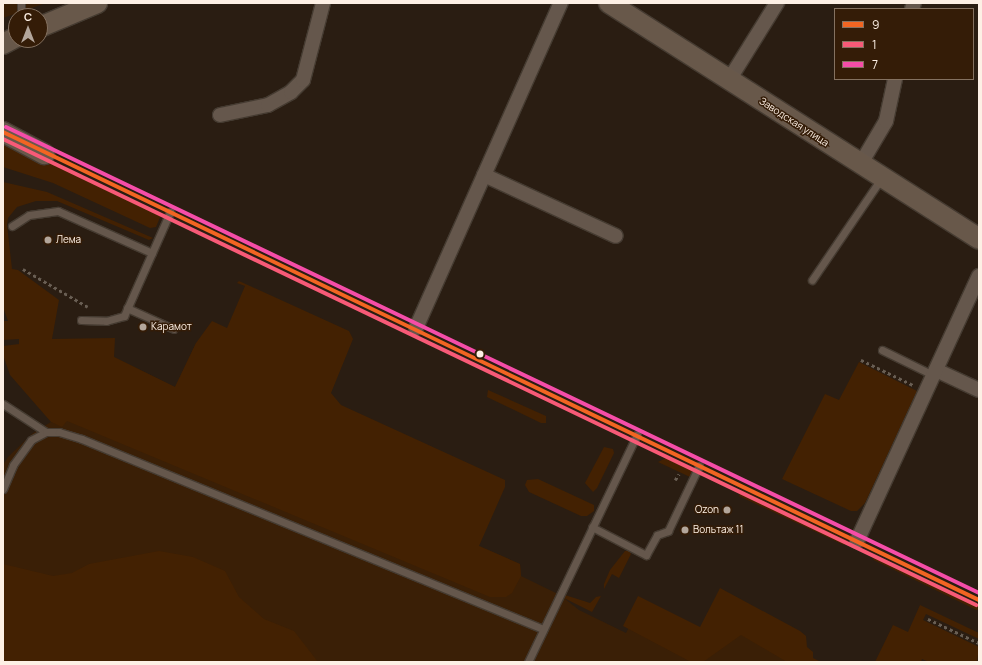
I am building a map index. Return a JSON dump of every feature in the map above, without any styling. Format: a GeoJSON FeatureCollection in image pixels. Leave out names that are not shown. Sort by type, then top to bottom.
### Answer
{"type":"FeatureCollection","features":[{"type":"Feature","properties":{"kind":"street"},"geometry":{"type":"LineString","coordinates":[[48,24],[97,3]]}},
{"type":"Feature","properties":{"kind":"street"},"geometry":{"type":"LineString","coordinates":[[220,115],[268,105],[291,92],[303,80],[323,3]]}},
{"type":"Feature","properties":{"kind":"street"},"geometry":{"type":"LineString","coordinates":[[416,328],[561,3]]}},
{"type":"Feature","properties":{"kind":"street","name":"Заводская улица"},"geometry":{"type":"LineString","coordinates":[[609,3],[881,179],[979,239]]}},
{"type":"Feature","properties":{"kind":"street"},"geometry":{"type":"LineString","coordinates":[[729,80],[777,3]]}},
{"type":"Feature","properties":{"kind":"street"},"geometry":{"type":"LineString","coordinates":[[860,165],[886,121],[895,80]]}},
{"type":"Feature","properties":{"kind":"street"},"geometry":{"type":"LineString","coordinates":[[3,132],[44,154]]}},
{"type":"Feature","properties":{"kind":"street"},"geometry":{"type":"LineString","coordinates":[[484,175],[616,236]]}},
{"type":"Feature","properties":{"kind":"street"},"geometry":{"type":"LineString","coordinates":[[857,541],[979,276]]}},
{"type":"Feature","properties":{"kind":"street"},"geometry":{"type":"LineString","coordinates":[[934,372],[979,390]]}},
{"type":"Feature","properties":{"kind":"lane"},"geometry":{"type":"LineString","coordinates":[[812,280],[881,179]]}},
{"type":"Feature","properties":{"kind":"lane"},"geometry":{"type":"LineString","coordinates":[[12,226],[29,215],[58,211],[152,253]]}},
{"type":"Feature","properties":{"kind":"lane"},"geometry":{"type":"LineString","coordinates":[[81,320],[117,319],[124,316],[170,212]]}},
{"type":"Feature","properties":{"kind":"lane"},"geometry":{"type":"LineString","coordinates":[[127,308],[174,330]]}},
{"type":"Feature","properties":{"kind":"lane"},"geometry":{"type":"LineString","coordinates":[[882,350],[934,372]]}},
{"type":"Feature","properties":{"kind":"lane"},"geometry":{"type":"LineString","coordinates":[[3,404],[46,432]]}},
{"type":"Feature","properties":{"kind":"lane"},"geometry":{"type":"LineString","coordinates":[[3,489],[19,455],[31,440],[46,432],[59,432],[82,439],[543,629]]}},
{"type":"Feature","properties":{"kind":"lane"},"geometry":{"type":"LineString","coordinates":[[528,662],[637,436]]}},
{"type":"Feature","properties":{"kind":"lane"},"geometry":{"type":"LineString","coordinates":[[592,527],[646,555],[657,535],[668,531],[700,466]]}},
{"type":"Feature","properties":{"kind":"path"},"geometry":{"type":"LineString","coordinates":[[23,269],[73,300],[117,319]]}},
{"type":"Feature","properties":{"kind":"path"},"geometry":{"type":"LineString","coordinates":[[861,360],[926,391]]}},
{"type":"Feature","properties":{"kind":"path"},"geometry":{"type":"LineString","coordinates":[[675,480],[679,474]]}},
{"type":"Feature","properties":{"kind":"path"},"geometry":{"type":"LineString","coordinates":[[928,619],[979,643]]}},
{"type":"Feature","properties":{"kind":"shaded area"},"geometry":{"type":"Polygon","coordinates":[[[3,3],[46,3],[32,8],[8,8],[8,16],[3,18],[3,3]]]}},
{"type":"Feature","properties":{"kind":"shaded area"},"geometry":{"type":"Polygon","coordinates":[[[3,140],[157,212],[161,215],[156,227],[150,228],[53,183],[3,167],[3,140]]]}},
{"type":"Feature","properties":{"kind":"shaded area"},"geometry":{"type":"Polygon","coordinates":[[[3,182],[47,192],[153,238],[149,240],[57,201],[36,201],[17,207],[8,218],[7,225],[12,269],[18,270],[59,300],[52,339],[115,338],[114,357],[175,387],[196,343],[212,321],[227,328],[245,286],[237,283],[239,281],[349,331],[353,339],[331,393],[341,405],[505,480],[505,487],[479,546],[520,564],[521,576],[512,593],[506,597],[490,597],[67,421],[62,427],[51,422],[10,375],[3,355],[3,346],[19,344],[19,339],[3,340],[3,321],[8,321],[3,307],[3,182]]]}},
{"type":"Feature","properties":{"kind":"shaded area"},"geometry":{"type":"Polygon","coordinates":[[[196,343],[284,460],[520,564],[521,576],[560,595],[579,610],[626,633],[631,623],[698,660],[739,629],[795,662],[3,662],[3,465],[8,457],[33,433],[51,422],[62,426],[114,357],[175,387],[196,343]]]}},
{"type":"Feature","properties":{"kind":"shaded area"},"geometry":{"type":"Polygon","coordinates":[[[859,362],[917,391],[865,503],[857,511],[851,511],[782,479],[825,394],[839,400],[859,362]]]}},
{"type":"Feature","properties":{"kind":"shaded area"},"geometry":{"type":"Polygon","coordinates":[[[488,390],[546,416],[546,423],[541,423],[487,397],[488,390]]]}},
{"type":"Feature","properties":{"kind":"shaded area"},"geometry":{"type":"Polygon","coordinates":[[[604,447],[613,449],[614,453],[597,488],[593,492],[585,483],[604,447]]]}},
{"type":"Feature","properties":{"kind":"shaded area"},"geometry":{"type":"Polygon","coordinates":[[[666,458],[693,470],[690,477],[658,462],[666,458]]]}},
{"type":"Feature","properties":{"kind":"shaded area"},"geometry":{"type":"Polygon","coordinates":[[[538,479],[594,505],[594,511],[587,516],[581,516],[529,492],[525,485],[527,480],[538,479]]]}},
{"type":"Feature","properties":{"kind":"shaded area"},"geometry":{"type":"Polygon","coordinates":[[[742,490],[847,540],[844,545],[739,496],[742,490]]]}},
{"type":"Feature","properties":{"kind":"shaded area"},"geometry":{"type":"Polygon","coordinates":[[[159,551],[193,557],[225,571],[239,597],[264,619],[294,631],[318,662],[3,662],[3,564],[53,576],[72,573],[89,564],[159,551]]]}},
{"type":"Feature","properties":{"kind":"shaded area"},"geometry":{"type":"Polygon","coordinates":[[[625,551],[629,551],[631,554],[619,578],[612,574],[604,589],[604,584],[610,570],[625,551]]]}},
{"type":"Feature","properties":{"kind":"shaded area"},"geometry":{"type":"Polygon","coordinates":[[[875,555],[979,606],[977,610],[873,559],[875,555]]]}},
{"type":"Feature","properties":{"kind":"shaded area"},"geometry":{"type":"Polygon","coordinates":[[[720,588],[800,631],[806,636],[807,647],[813,652],[813,658],[821,662],[787,662],[741,635],[703,662],[691,662],[623,626],[638,596],[700,627],[720,588]]]}},
{"type":"Feature","properties":{"kind":"shaded area"},"geometry":{"type":"Polygon","coordinates":[[[565,595],[590,603],[596,597],[601,596],[592,612],[564,598],[565,595]]]}},
{"type":"Feature","properties":{"kind":"shaded area"},"geometry":{"type":"Polygon","coordinates":[[[920,605],[979,633],[979,639],[926,614],[923,620],[979,647],[977,662],[929,662],[922,659],[921,662],[875,662],[893,625],[908,632],[920,605]]]}},
{"type":"Feature","properties":{"kind":"transit line","name":"7"},"geometry":{"type":"LineString","coordinates":[[6,127],[979,593]]}},
{"type":"Feature","properties":{"kind":"transit line","name":"9"},"geometry":{"type":"LineString","coordinates":[[3,132],[979,600]]}},
{"type":"Feature","properties":{"kind":"transit line","name":"1"},"geometry":{"type":"LineString","coordinates":[[3,139],[976,605]]}},
{"type":"Feature","properties":{"kind":"place","name":"Лема"},"geometry":{"type":"Point","coordinates":[48,240]}},
{"type":"Feature","properties":{"kind":"place","name":"Карамот"},"geometry":{"type":"Point","coordinates":[143,327]}},
{"type":"Feature","properties":{"kind":"place","name":"Ozon"},"geometry":{"type":"Point","coordinates":[727,510]}},
{"type":"Feature","properties":{"kind":"place","name":"Вольтаж 11"},"geometry":{"type":"Point","coordinates":[685,530]}}]}
